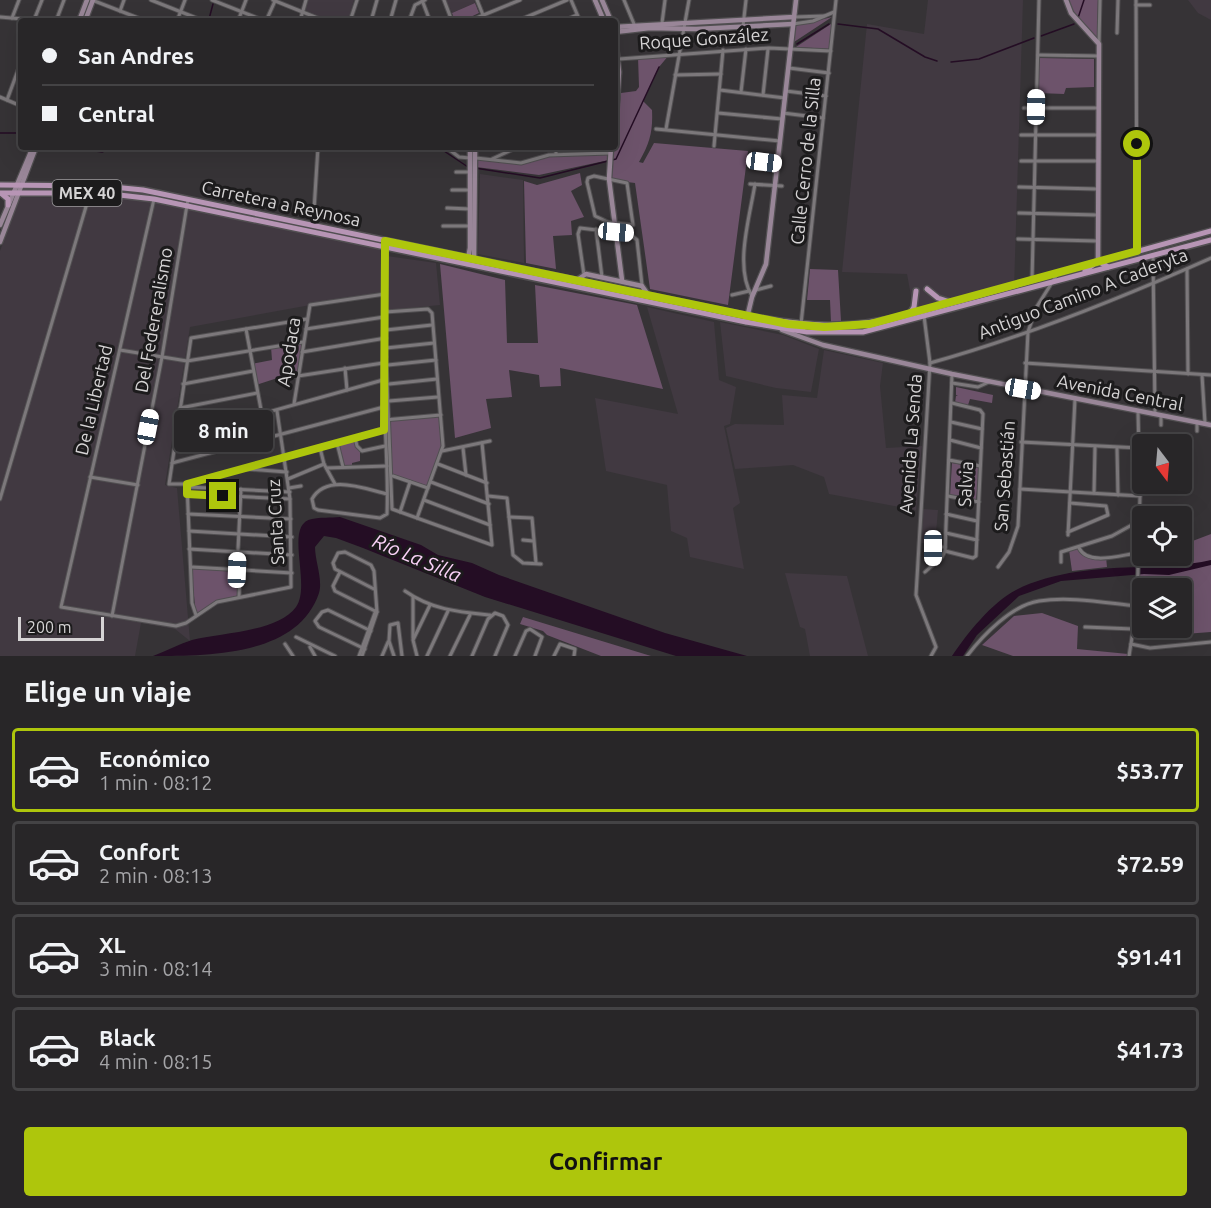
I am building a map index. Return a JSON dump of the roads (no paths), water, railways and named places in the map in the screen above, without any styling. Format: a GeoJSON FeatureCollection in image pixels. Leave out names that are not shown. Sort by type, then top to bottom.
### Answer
{"type":"FeatureCollection","features":[{"type":"Feature","properties":{"kind":"main road","name":"Carretera a Reynosa"},"geometry":{"type":"LineString","coordinates":[[0,185],[127,188],[188,203],[747,319],[801,326]]}},
{"type":"Feature","properties":{"kind":"main road"},"geometry":{"type":"LineString","coordinates":[[36,193],[95,190],[99,186]]}},
{"type":"Feature","properties":{"kind":"main road","name":"Carretera a Reynosa"},"geometry":{"type":"LineString","coordinates":[[0,194],[90,193],[188,203]]}},
{"type":"Feature","properties":{"kind":"main road"},"geometry":{"type":"LineString","coordinates":[[0,194],[7,198],[9,205]]}},
{"type":"Feature","properties":{"kind":"main road","name":"MEX 40"},"geometry":{"type":"LineString","coordinates":[[780,328],[837,333],[863,332],[896,325],[952,303],[1211,231]]}},
{"type":"Feature","properties":{"kind":"main road"},"geometry":{"type":"LineString","coordinates":[[925,312],[962,307],[1211,240]]}},
{"type":"Feature","properties":{"kind":"main road"},"geometry":{"type":"LineString","coordinates":[[1118,266],[1134,257],[1137,251]]}},
{"type":"Feature","properties":{"kind":"main road"},"geometry":{"type":"LineString","coordinates":[[1075,276],[1092,268],[1098,261],[1110,268]]}},
{"type":"Feature","properties":{"kind":"main road","name":"Carretera a Reynosa"},"geometry":{"type":"LineString","coordinates":[[471,262],[577,280],[780,328]]}},
{"type":"Feature","properties":{"kind":"main road"},"geometry":{"type":"LineString","coordinates":[[927,289],[938,298],[952,303]]}},
{"type":"Feature","properties":{"kind":"main road"},"geometry":{"type":"LineString","coordinates":[[909,315],[914,307],[916,291]]}},
{"type":"Feature","properties":{"kind":"main road","name":"MEX 40"},"geometry":{"type":"LineString","coordinates":[[801,326],[849,326],[925,312]]}},
{"type":"Feature","properties":{"kind":"street"},"geometry":{"type":"LineString","coordinates":[[12,18],[19,0]]}},
{"type":"Feature","properties":{"kind":"street"},"geometry":{"type":"LineString","coordinates":[[35,18],[42,0]]}},
{"type":"Feature","properties":{"kind":"street"},"geometry":{"type":"LineString","coordinates":[[57,18],[64,0]]}},
{"type":"Feature","properties":{"kind":"street"},"geometry":{"type":"LineString","coordinates":[[80,18],[87,0]]}},
{"type":"Feature","properties":{"kind":"street"},"geometry":{"type":"LineString","coordinates":[[87,18],[93,0],[138,18]]}},
{"type":"Feature","properties":{"kind":"street"},"geometry":{"type":"LineString","coordinates":[[120,11],[124,0]]}},
{"type":"Feature","properties":{"kind":"street"},"geometry":{"type":"LineString","coordinates":[[151,0],[196,18]]}},
{"type":"Feature","properties":{"kind":"street"},"geometry":{"type":"LineString","coordinates":[[178,18],[185,0]]}},
{"type":"Feature","properties":{"kind":"street"},"geometry":{"type":"LineString","coordinates":[[212,0],[258,18]]}},
{"type":"Feature","properties":{"kind":"street"},"geometry":{"type":"LineString","coordinates":[[239,18],[246,0]]}},
{"type":"Feature","properties":{"kind":"street"},"geometry":{"type":"LineString","coordinates":[[301,18],[306,0]]}},
{"type":"Feature","properties":{"kind":"street"},"geometry":{"type":"LineString","coordinates":[[351,18],[357,0]]}},
{"type":"Feature","properties":{"kind":"street"},"geometry":{"type":"LineString","coordinates":[[372,18],[377,0]]}},
{"type":"Feature","properties":{"kind":"street"},"geometry":{"type":"LineString","coordinates":[[391,18],[396,0]]}},
{"type":"Feature","properties":{"kind":"street"},"geometry":{"type":"LineString","coordinates":[[410,18],[415,5],[423,0],[429,18]]}},
{"type":"Feature","properties":{"kind":"street"},"geometry":{"type":"LineString","coordinates":[[444,0],[451,18]]}},
{"type":"Feature","properties":{"kind":"street"},"geometry":{"type":"LineString","coordinates":[[477,0],[483,15]]}},
{"type":"Feature","properties":{"kind":"street"},"geometry":{"type":"LineString","coordinates":[[476,18],[520,0]]}},
{"type":"Feature","properties":{"kind":"street"},"geometry":{"type":"LineString","coordinates":[[524,18],[569,0],[578,18]]}},
{"type":"Feature","properties":{"kind":"street"},"geometry":{"type":"LineString","coordinates":[[595,0],[603,18]]}},
{"type":"Feature","properties":{"kind":"street"},"geometry":{"type":"LineString","coordinates":[[602,0],[609,18]]}},
{"type":"Feature","properties":{"kind":"street"},"geometry":{"type":"LineString","coordinates":[[624,0],[634,24]]}},
{"type":"Feature","properties":{"kind":"street"},"geometry":{"type":"LineString","coordinates":[[662,23],[665,0]]}},
{"type":"Feature","properties":{"kind":"street"},"geometry":{"type":"LineString","coordinates":[[666,129],[689,0]]}},
{"type":"Feature","properties":{"kind":"street"},"geometry":{"type":"LineString","coordinates":[[743,26],[746,0]]}},
{"type":"Feature","properties":{"kind":"street"},"geometry":{"type":"LineString","coordinates":[[747,319],[752,297],[766,264],[796,0]]}},
{"type":"Feature","properties":{"kind":"street","name":"Calle Cerro de la Silla"},"geometry":{"type":"LineString","coordinates":[[801,326],[835,0]]}},
{"type":"Feature","properties":{"kind":"street"},"geometry":{"type":"LineString","coordinates":[[1032,280],[1039,0]]}},
{"type":"Feature","properties":{"kind":"street"},"geometry":{"type":"LineString","coordinates":[[1066,0],[1071,13],[1099,44]]}},
{"type":"Feature","properties":{"kind":"street"},"geometry":{"type":"LineString","coordinates":[[1098,261],[1100,0]]}},
{"type":"Feature","properties":{"kind":"street"},"geometry":{"type":"LineString","coordinates":[[1117,33],[1118,0]]}},
{"type":"Feature","properties":{"kind":"street"},"geometry":{"type":"LineString","coordinates":[[267,18],[275,1],[317,18]]}},
{"type":"Feature","properties":{"kind":"street"},"geometry":{"type":"LineString","coordinates":[[1137,251],[1136,2],[1150,5]]}},
{"type":"Feature","properties":{"kind":"street"},"geometry":{"type":"LineString","coordinates":[[618,27],[662,23],[685,26],[793,24],[834,12]]}},
{"type":"Feature","properties":{"kind":"street"},"geometry":{"type":"LineString","coordinates":[[570,18],[577,15]]}},
{"type":"Feature","properties":{"kind":"street"},"geometry":{"type":"LineString","coordinates":[[618,32],[826,15]]}},
{"type":"Feature","properties":{"kind":"street"},"geometry":{"type":"LineString","coordinates":[[0,17],[18,19]]}},
{"type":"Feature","properties":{"kind":"street","name":"Roque González"},"geometry":{"type":"LineString","coordinates":[[619,59],[791,47],[831,51]]}},
{"type":"Feature","properties":{"kind":"street"},"geometry":{"type":"LineString","coordinates":[[764,95],[769,48]]}},
{"type":"Feature","properties":{"kind":"street"},"geometry":{"type":"LineString","coordinates":[[741,92],[746,49]]}},
{"type":"Feature","properties":{"kind":"street"},"geometry":{"type":"LineString","coordinates":[[714,146],[723,50]]}},
{"type":"Feature","properties":{"kind":"street"},"geometry":{"type":"LineString","coordinates":[[618,54],[618,66]]}},
{"type":"Feature","properties":{"kind":"street"},"geometry":{"type":"LineString","coordinates":[[1038,55],[1099,56]]}},
{"type":"Feature","properties":{"kind":"street"},"geometry":{"type":"LineString","coordinates":[[789,68],[829,73]]}},
{"type":"Feature","properties":{"kind":"street"},"geometry":{"type":"LineString","coordinates":[[7,100],[18,70]]}},
{"type":"Feature","properties":{"kind":"street"},"geometry":{"type":"LineString","coordinates":[[675,75],[721,74]]}},
{"type":"Feature","properties":{"kind":"street"},"geometry":{"type":"LineString","coordinates":[[720,90],[785,98]]}},
{"type":"Feature","properties":{"kind":"street"},"geometry":{"type":"LineString","coordinates":[[786,91],[826,96]]}},
{"type":"Feature","properties":{"kind":"street"},"geometry":{"type":"LineString","coordinates":[[0,98],[18,105]]}},
{"type":"Feature","properties":{"kind":"street"},"geometry":{"type":"LineString","coordinates":[[1024,108],[1098,108]]}},
{"type":"Feature","properties":{"kind":"street"},"geometry":{"type":"LineString","coordinates":[[718,113],[824,118]]}},
{"type":"Feature","properties":{"kind":"street"},"geometry":{"type":"LineString","coordinates":[[657,129],[780,141]]}},
{"type":"Feature","properties":{"kind":"street"},"geometry":{"type":"LineString","coordinates":[[1021,135],[1098,135]]}},
{"type":"Feature","properties":{"kind":"street"},"geometry":{"type":"LineString","coordinates":[[0,242],[34,150]]}},
{"type":"Feature","properties":{"kind":"street"},"geometry":{"type":"LineString","coordinates":[[312,227],[318,150]]}},
{"type":"Feature","properties":{"kind":"street"},"geometry":{"type":"LineString","coordinates":[[452,150],[459,157],[473,160],[491,159],[521,163],[556,154],[610,150],[609,179],[622,280]]}},
{"type":"Feature","properties":{"kind":"street"},"geometry":{"type":"LineString","coordinates":[[471,150],[474,172],[471,262]]}},
{"type":"Feature","properties":{"kind":"street"},"geometry":{"type":"LineString","coordinates":[[473,160],[475,150]]}},
{"type":"Feature","properties":{"kind":"street"},"geometry":{"type":"LineString","coordinates":[[491,159],[511,150]]}},
{"type":"Feature","properties":{"kind":"street"},"geometry":{"type":"LineString","coordinates":[[751,161],[777,164]]}},
{"type":"Feature","properties":{"kind":"street"},"geometry":{"type":"LineString","coordinates":[[1021,161],[1098,161]]}},
{"type":"Feature","properties":{"kind":"street"},"geometry":{"type":"LineString","coordinates":[[456,172],[474,172]]}},
{"type":"Feature","properties":{"kind":"street"},"geometry":{"type":"LineString","coordinates":[[471,262],[470,190],[474,172]]}},
{"type":"Feature","properties":{"kind":"street"},"geometry":{"type":"LineString","coordinates":[[584,275],[578,234],[580,228],[616,228],[633,225],[627,183],[588,178],[595,216],[616,228],[634,236],[642,285],[647,298]]}},
{"type":"Feature","properties":{"kind":"street"},"geometry":{"type":"LineString","coordinates":[[752,297],[743,267],[753,184],[782,186]]}},
{"type":"Feature","properties":{"kind":"street"},"geometry":{"type":"LineString","coordinates":[[1019,187],[1097,189]]}},
{"type":"Feature","properties":{"kind":"street"},"geometry":{"type":"LineString","coordinates":[[452,190],[470,190]]}},
{"type":"Feature","properties":{"kind":"street"},"geometry":{"type":"LineString","coordinates":[[0,225],[17,193]]}},
{"type":"Feature","properties":{"kind":"street"},"geometry":{"type":"LineString","coordinates":[[0,499],[90,193]]}},
{"type":"Feature","properties":{"kind":"street","name":"De la Libertad"},"geometry":{"type":"LineString","coordinates":[[112,616],[61,608],[154,199]]}},
{"type":"Feature","properties":{"kind":"street","name":"Del Federeralismo"},"geometry":{"type":"LineString","coordinates":[[112,616],[162,357],[188,203]]}},
{"type":"Feature","properties":{"kind":"street"},"geometry":{"type":"LineString","coordinates":[[447,208],[470,209]]}},
{"type":"Feature","properties":{"kind":"street"},"geometry":{"type":"LineString","coordinates":[[1019,213],[1097,214]]}},
{"type":"Feature","properties":{"kind":"street"},"geometry":{"type":"LineString","coordinates":[[443,226],[470,226]]}},
{"type":"Feature","properties":{"kind":"street"},"geometry":{"type":"LineString","coordinates":[[596,229],[602,277]]}},
{"type":"Feature","properties":{"kind":"street"},"geometry":{"type":"LineString","coordinates":[[1018,239],[1098,241]]}},
{"type":"Feature","properties":{"kind":"street"},"geometry":{"type":"LineString","coordinates":[[385,244],[386,357],[389,384],[392,509],[492,545],[482,443]]}},
{"type":"Feature","properties":{"kind":"street"},"geometry":{"type":"LineString","coordinates":[[1153,256],[1155,372],[1158,415],[1161,425]]}},
{"type":"Feature","properties":{"kind":"street","name":"Antiguo Camino A Caderyta"},"geometry":{"type":"LineString","coordinates":[[930,366],[1092,309],[1211,258]]}},
{"type":"Feature","properties":{"kind":"street"},"geometry":{"type":"LineString","coordinates":[[1186,269],[1188,374]]}},
{"type":"Feature","properties":{"kind":"street","name":"San Sebastián"},"geometry":{"type":"LineString","coordinates":[[998,567],[1009,552],[1017,534],[1023,389],[1028,332],[1036,308],[1059,273]]}},
{"type":"Feature","properties":{"kind":"street"},"geometry":{"type":"LineString","coordinates":[[577,280],[584,275],[642,285]]}},
{"type":"Feature","properties":{"kind":"street"},"geometry":{"type":"LineString","coordinates":[[732,295],[771,286]]}},
{"type":"Feature","properties":{"kind":"street","name":"Apodaca"},"geometry":{"type":"LineString","coordinates":[[294,404],[310,304],[385,294]]}},
{"type":"Feature","properties":{"kind":"street"},"geometry":{"type":"LineString","coordinates":[[306,329],[385,314],[428,309],[431,311],[441,415],[442,451],[417,519]]}},
{"type":"Feature","properties":{"kind":"street","name":"Avenida La Senda"},"geometry":{"type":"LineString","coordinates":[[925,312],[930,366],[916,591],[936,647],[932,656]]}},
{"type":"Feature","properties":{"kind":"street"},"geometry":{"type":"LineString","coordinates":[[301,486],[290,490],[241,489],[170,485],[168,480],[191,338],[307,319]]}},
{"type":"Feature","properties":{"kind":"street"},"geometry":{"type":"LineString","coordinates":[[386,330],[432,325]]}},
{"type":"Feature","properties":{"kind":"street","name":"Avenida Central"},"geometry":{"type":"LineString","coordinates":[[780,328],[823,345],[930,366],[952,374],[1208,424]]}},
{"type":"Feature","properties":{"kind":"street"},"geometry":{"type":"LineString","coordinates":[[246,329],[262,415]]}},
{"type":"Feature","properties":{"kind":"street"},"geometry":{"type":"LineString","coordinates":[[302,352],[386,338]]}},
{"type":"Feature","properties":{"kind":"street"},"geometry":{"type":"LineString","coordinates":[[120,350],[187,361],[303,342]]}},
{"type":"Feature","properties":{"kind":"street"},"geometry":{"type":"LineString","coordinates":[[386,348],[434,343]]}},
{"type":"Feature","properties":{"kind":"street"},"geometry":{"type":"LineString","coordinates":[[386,357],[383,363],[384,430],[390,475],[387,514],[380,518],[318,510],[313,506],[314,496],[335,484],[387,494]]}},
{"type":"Feature","properties":{"kind":"street"},"geometry":{"type":"LineString","coordinates":[[298,376],[383,363],[388,365],[436,360]]}},
{"type":"Feature","properties":{"kind":"street"},"geometry":{"type":"LineString","coordinates":[[1025,363],[1211,375]]}},
{"type":"Feature","properties":{"kind":"street"},"geometry":{"type":"LineString","coordinates":[[345,368],[347,390]]}},
{"type":"Feature","properties":{"kind":"street"},"geometry":{"type":"LineString","coordinates":[[183,384],[253,371]]}},
{"type":"Feature","properties":{"kind":"street"},"geometry":{"type":"LineString","coordinates":[[925,572],[945,549],[952,374]]}},
{"type":"Feature","properties":{"kind":"street"},"geometry":{"type":"LineString","coordinates":[[1202,375],[1208,424]]}},
{"type":"Feature","properties":{"kind":"street"},"geometry":{"type":"LineString","coordinates":[[389,384],[437,379]]}},
{"type":"Feature","properties":{"kind":"street"},"geometry":{"type":"LineString","coordinates":[[175,438],[383,381]]}},
{"type":"Feature","properties":{"kind":"street"},"geometry":{"type":"LineString","coordinates":[[952,383],[978,387],[989,382]]}},
{"type":"Feature","properties":{"kind":"street"},"geometry":{"type":"LineString","coordinates":[[180,408],[257,393]]}},
{"type":"Feature","properties":{"kind":"street"},"geometry":{"type":"LineString","coordinates":[[389,401],[439,397]]}},
{"type":"Feature","properties":{"kind":"street"},"geometry":{"type":"LineString","coordinates":[[1070,503],[1106,506],[1108,515],[1068,534],[1074,399]]}},
{"type":"Feature","properties":{"kind":"street","name":"Salvia"},"geometry":{"type":"LineString","coordinates":[[945,549],[975,557],[979,502],[982,411],[952,403]]}},
{"type":"Feature","properties":{"kind":"street"},"geometry":{"type":"LineString","coordinates":[[172,463],[384,407]]}},
{"type":"Feature","properties":{"kind":"street","name":"Santa Cruz"},"geometry":{"type":"LineString","coordinates":[[239,596],[285,590],[291,586],[290,490],[277,411]]}},
{"type":"Feature","properties":{"kind":"street"},"geometry":{"type":"LineString","coordinates":[[1138,412],[1139,434]]}},
{"type":"Feature","properties":{"kind":"street"},"geometry":{"type":"LineString","coordinates":[[384,420],[441,415]]}},
{"type":"Feature","properties":{"kind":"street"},"geometry":{"type":"LineString","coordinates":[[951,422],[982,429]]}},
{"type":"Feature","properties":{"kind":"street"},"geometry":{"type":"LineString","coordinates":[[1197,422],[1197,431]]}},
{"type":"Feature","properties":{"kind":"street"},"geometry":{"type":"LineString","coordinates":[[187,485],[384,430]]}},
{"type":"Feature","properties":{"kind":"street"},"geometry":{"type":"LineString","coordinates":[[355,438],[357,447],[362,451],[385,446]]}},
{"type":"Feature","properties":{"kind":"street"},"geometry":{"type":"LineString","coordinates":[[442,451],[490,441]]}},
{"type":"Feature","properties":{"kind":"street"},"geometry":{"type":"LineString","coordinates":[[950,441],[981,448]]}},
{"type":"Feature","properties":{"kind":"street"},"geometry":{"type":"LineString","coordinates":[[1021,442],[1132,448]]}},
{"type":"Feature","properties":{"kind":"street"},"geometry":{"type":"LineString","coordinates":[[337,443],[343,467]]}},
{"type":"Feature","properties":{"kind":"street"},"geometry":{"type":"LineString","coordinates":[[1094,494],[1095,447]]}},
{"type":"Feature","properties":{"kind":"street"},"geometry":{"type":"LineString","coordinates":[[321,448],[325,466],[335,484]]}},
{"type":"Feature","properties":{"kind":"street"},"geometry":{"type":"LineString","coordinates":[[463,448],[466,475]]}},
{"type":"Feature","properties":{"kind":"street"},"geometry":{"type":"LineString","coordinates":[[1117,448],[1118,495]]}},
{"type":"Feature","properties":{"kind":"street"},"geometry":{"type":"LineString","coordinates":[[948,460],[980,466]]}},
{"type":"Feature","properties":{"kind":"street"},"geometry":{"type":"LineString","coordinates":[[438,464],[487,483]]}},
{"type":"Feature","properties":{"kind":"street"},"geometry":{"type":"LineString","coordinates":[[288,479],[325,466],[333,468],[387,466]]}},
{"type":"Feature","properties":{"kind":"street"},"geometry":{"type":"LineString","coordinates":[[244,468],[287,472]]}},
{"type":"Feature","properties":{"kind":"street"},"geometry":{"type":"LineString","coordinates":[[331,475],[333,468]]}},
{"type":"Feature","properties":{"kind":"street"},"geometry":{"type":"LineString","coordinates":[[390,475],[428,488]]}},
{"type":"Feature","properties":{"kind":"street"},"geometry":{"type":"LineString","coordinates":[[90,477],[138,485]]}},
{"type":"Feature","properties":{"kind":"street"},"geometry":{"type":"LineString","coordinates":[[400,512],[410,482]]}},
{"type":"Feature","properties":{"kind":"street"},"geometry":{"type":"LineString","coordinates":[[430,482],[489,504]]}},
{"type":"Feature","properties":{"kind":"street"},"geometry":{"type":"LineString","coordinates":[[187,485],[190,567],[193,608],[196,615]]}},
{"type":"Feature","properties":{"kind":"street"},"geometry":{"type":"LineString","coordinates":[[112,616],[179,625],[217,602],[239,596],[238,534],[241,489]]}},
{"type":"Feature","properties":{"kind":"street"},"geometry":{"type":"LineString","coordinates":[[1020,489],[1140,496],[1140,506]]}},
{"type":"Feature","properties":{"kind":"street"},"geometry":{"type":"LineString","coordinates":[[187,494],[290,499]]}},
{"type":"Feature","properties":{"kind":"street"},"geometry":{"type":"LineString","coordinates":[[488,496],[506,496],[513,555],[523,563],[538,563],[532,518],[509,517]]}},
{"type":"Feature","properties":{"kind":"street"},"geometry":{"type":"LineString","coordinates":[[947,496],[979,502]]}},
{"type":"Feature","properties":{"kind":"street"},"geometry":{"type":"LineString","coordinates":[[424,500],[490,525]]}},
{"type":"Feature","properties":{"kind":"street"},"geometry":{"type":"LineString","coordinates":[[188,514],[292,519]]}},
{"type":"Feature","properties":{"kind":"street"},"geometry":{"type":"LineString","coordinates":[[946,514],[977,521]]}},
{"type":"Feature","properties":{"kind":"street"},"geometry":{"type":"LineString","coordinates":[[1061,562],[1061,552],[1112,536],[1132,525]]}},
{"type":"Feature","properties":{"kind":"street"},"geometry":{"type":"LineString","coordinates":[[189,531],[292,537]]}},
{"type":"Feature","properties":{"kind":"street"},"geometry":{"type":"LineString","coordinates":[[946,532],[977,540]]}},
{"type":"Feature","properties":{"kind":"street"},"geometry":{"type":"LineString","coordinates":[[523,540],[534,541]]}},
{"type":"Feature","properties":{"kind":"street"},"geometry":{"type":"LineString","coordinates":[[933,565],[934,546],[945,549]]}},
{"type":"Feature","properties":{"kind":"street"},"geometry":{"type":"LineString","coordinates":[[1079,548],[1082,553],[1096,558],[1132,554]]}},
{"type":"Feature","properties":{"kind":"street"},"geometry":{"type":"LineString","coordinates":[[189,549],[292,555]]}},
{"type":"Feature","properties":{"kind":"street"},"geometry":{"type":"LineString","coordinates":[[361,656],[376,611],[374,571],[371,565],[343,551],[338,553],[332,565],[340,572],[374,589]]}},
{"type":"Feature","properties":{"kind":"street"},"geometry":{"type":"LineString","coordinates":[[190,567],[292,573]]}},
{"type":"Feature","properties":{"kind":"street"},"geometry":{"type":"LineString","coordinates":[[340,572],[333,586],[335,591],[376,611]]}},
{"type":"Feature","properties":{"kind":"street"},"geometry":{"type":"LineString","coordinates":[[405,591],[430,605],[448,611],[470,615],[503,616],[508,624],[495,656]]}},
{"type":"Feature","properties":{"kind":"street"},"geometry":{"type":"LineString","coordinates":[[412,596],[413,640],[417,656]]}},
{"type":"Feature","properties":{"kind":"street"},"geometry":{"type":"LineString","coordinates":[[967,656],[977,643],[1014,612],[1038,601],[1132,604]]}},
{"type":"Feature","properties":{"kind":"street"},"geometry":{"type":"LineString","coordinates":[[413,640],[430,605]]}},
{"type":"Feature","properties":{"kind":"street"},"geometry":{"type":"LineString","coordinates":[[363,648],[317,626],[315,621],[322,612],[328,609],[370,630]]}},
{"type":"Feature","properties":{"kind":"street"},"geometry":{"type":"LineString","coordinates":[[428,656],[448,611]]}},
{"type":"Feature","properties":{"kind":"street"},"geometry":{"type":"LineString","coordinates":[[450,656],[470,615]]}},
{"type":"Feature","properties":{"kind":"street"},"geometry":{"type":"LineString","coordinates":[[472,656],[490,615]]}},
{"type":"Feature","properties":{"kind":"street"},"geometry":{"type":"LineString","coordinates":[[382,656],[389,641],[390,625],[398,623],[402,656]]}},
{"type":"Feature","properties":{"kind":"street"},"geometry":{"type":"LineString","coordinates":[[1085,627],[1132,629]]}},
{"type":"Feature","properties":{"kind":"street"},"geometry":{"type":"LineString","coordinates":[[515,656],[528,629],[542,637],[535,656]]}},
{"type":"Feature","properties":{"kind":"street"},"geometry":{"type":"LineString","coordinates":[[1129,656],[1132,636]]}},
{"type":"Feature","properties":{"kind":"street"},"geometry":{"type":"LineString","coordinates":[[296,637],[335,656]]}},
{"type":"Feature","properties":{"kind":"street"},"geometry":{"type":"LineString","coordinates":[[389,641],[394,656]]}},
{"type":"Feature","properties":{"kind":"street"},"geometry":{"type":"LineString","coordinates":[[1131,644],[1150,648],[1211,642]]}},
{"type":"Feature","properties":{"kind":"street"},"geometry":{"type":"LineString","coordinates":[[285,644],[291,656]]}},
{"type":"Feature","properties":{"kind":"street"},"geometry":{"type":"LineString","coordinates":[[554,656],[560,644],[576,651],[574,656]]}},
{"type":"Feature","properties":{"kind":"street"},"geometry":{"type":"LineString","coordinates":[[310,645],[315,656]]}},
{"type":"Feature","properties":{"kind":"street"},"geometry":{"type":"LineString","coordinates":[[1149,656],[1150,648]]}},
{"type":"Feature","properties":{"kind":"water","name":"Río La Silla"},"geometry":{"type":"Polygon","coordinates":[[[340,517],[421,545],[438,555],[472,563],[499,575],[665,633],[747,656],[676,656],[485,597],[363,548],[324,536],[315,547],[320,582],[319,593],[308,614],[292,629],[272,641],[225,653],[153,656],[192,640],[263,627],[288,615],[296,607],[300,597],[298,543],[304,523],[315,518],[340,517]]]}},
{"type":"Feature","properties":{"kind":"water"},"geometry":{"type":"Polygon","coordinates":[[[1211,560],[1211,565],[1169,575],[1144,574],[1061,581],[1019,596],[977,635],[963,656],[952,656],[972,629],[998,602],[1030,584],[1078,572],[1148,566],[1192,566],[1192,563],[1211,560]]]}},
{"type":"Feature","properties":{"kind":"waterway"},"geometry":{"type":"LineString","coordinates":[[1078,18],[1084,0]]}},
{"type":"Feature","properties":{"kind":"waterway"},"geometry":{"type":"LineString","coordinates":[[209,18],[213,4]]}},
{"type":"Feature","properties":{"kind":"waterway"},"geometry":{"type":"LineString","coordinates":[[797,44],[829,24]]}},
{"type":"Feature","properties":{"kind":"waterway"},"geometry":{"type":"LineString","coordinates":[[838,24],[878,29],[925,57],[937,61]]}},
{"type":"Feature","properties":{"kind":"waterway"},"geometry":{"type":"LineString","coordinates":[[1041,36],[1074,24]]}},
{"type":"Feature","properties":{"kind":"waterway"},"geometry":{"type":"LineString","coordinates":[[951,62],[979,59],[1034,38]]}},
{"type":"Feature","properties":{"kind":"waterway"},"geometry":{"type":"LineString","coordinates":[[475,168],[540,178],[616,159],[659,67]]}},
{"type":"Feature","properties":{"kind":"waterway"},"geometry":{"type":"LineString","coordinates":[[0,133],[18,133]]}},
{"type":"Feature","properties":{"kind":"waterway"},"geometry":{"type":"LineString","coordinates":[[89,150],[102,152],[107,150]]}},
{"type":"Feature","properties":{"kind":"waterway"},"geometry":{"type":"LineString","coordinates":[[442,150],[468,167]]}}]}
